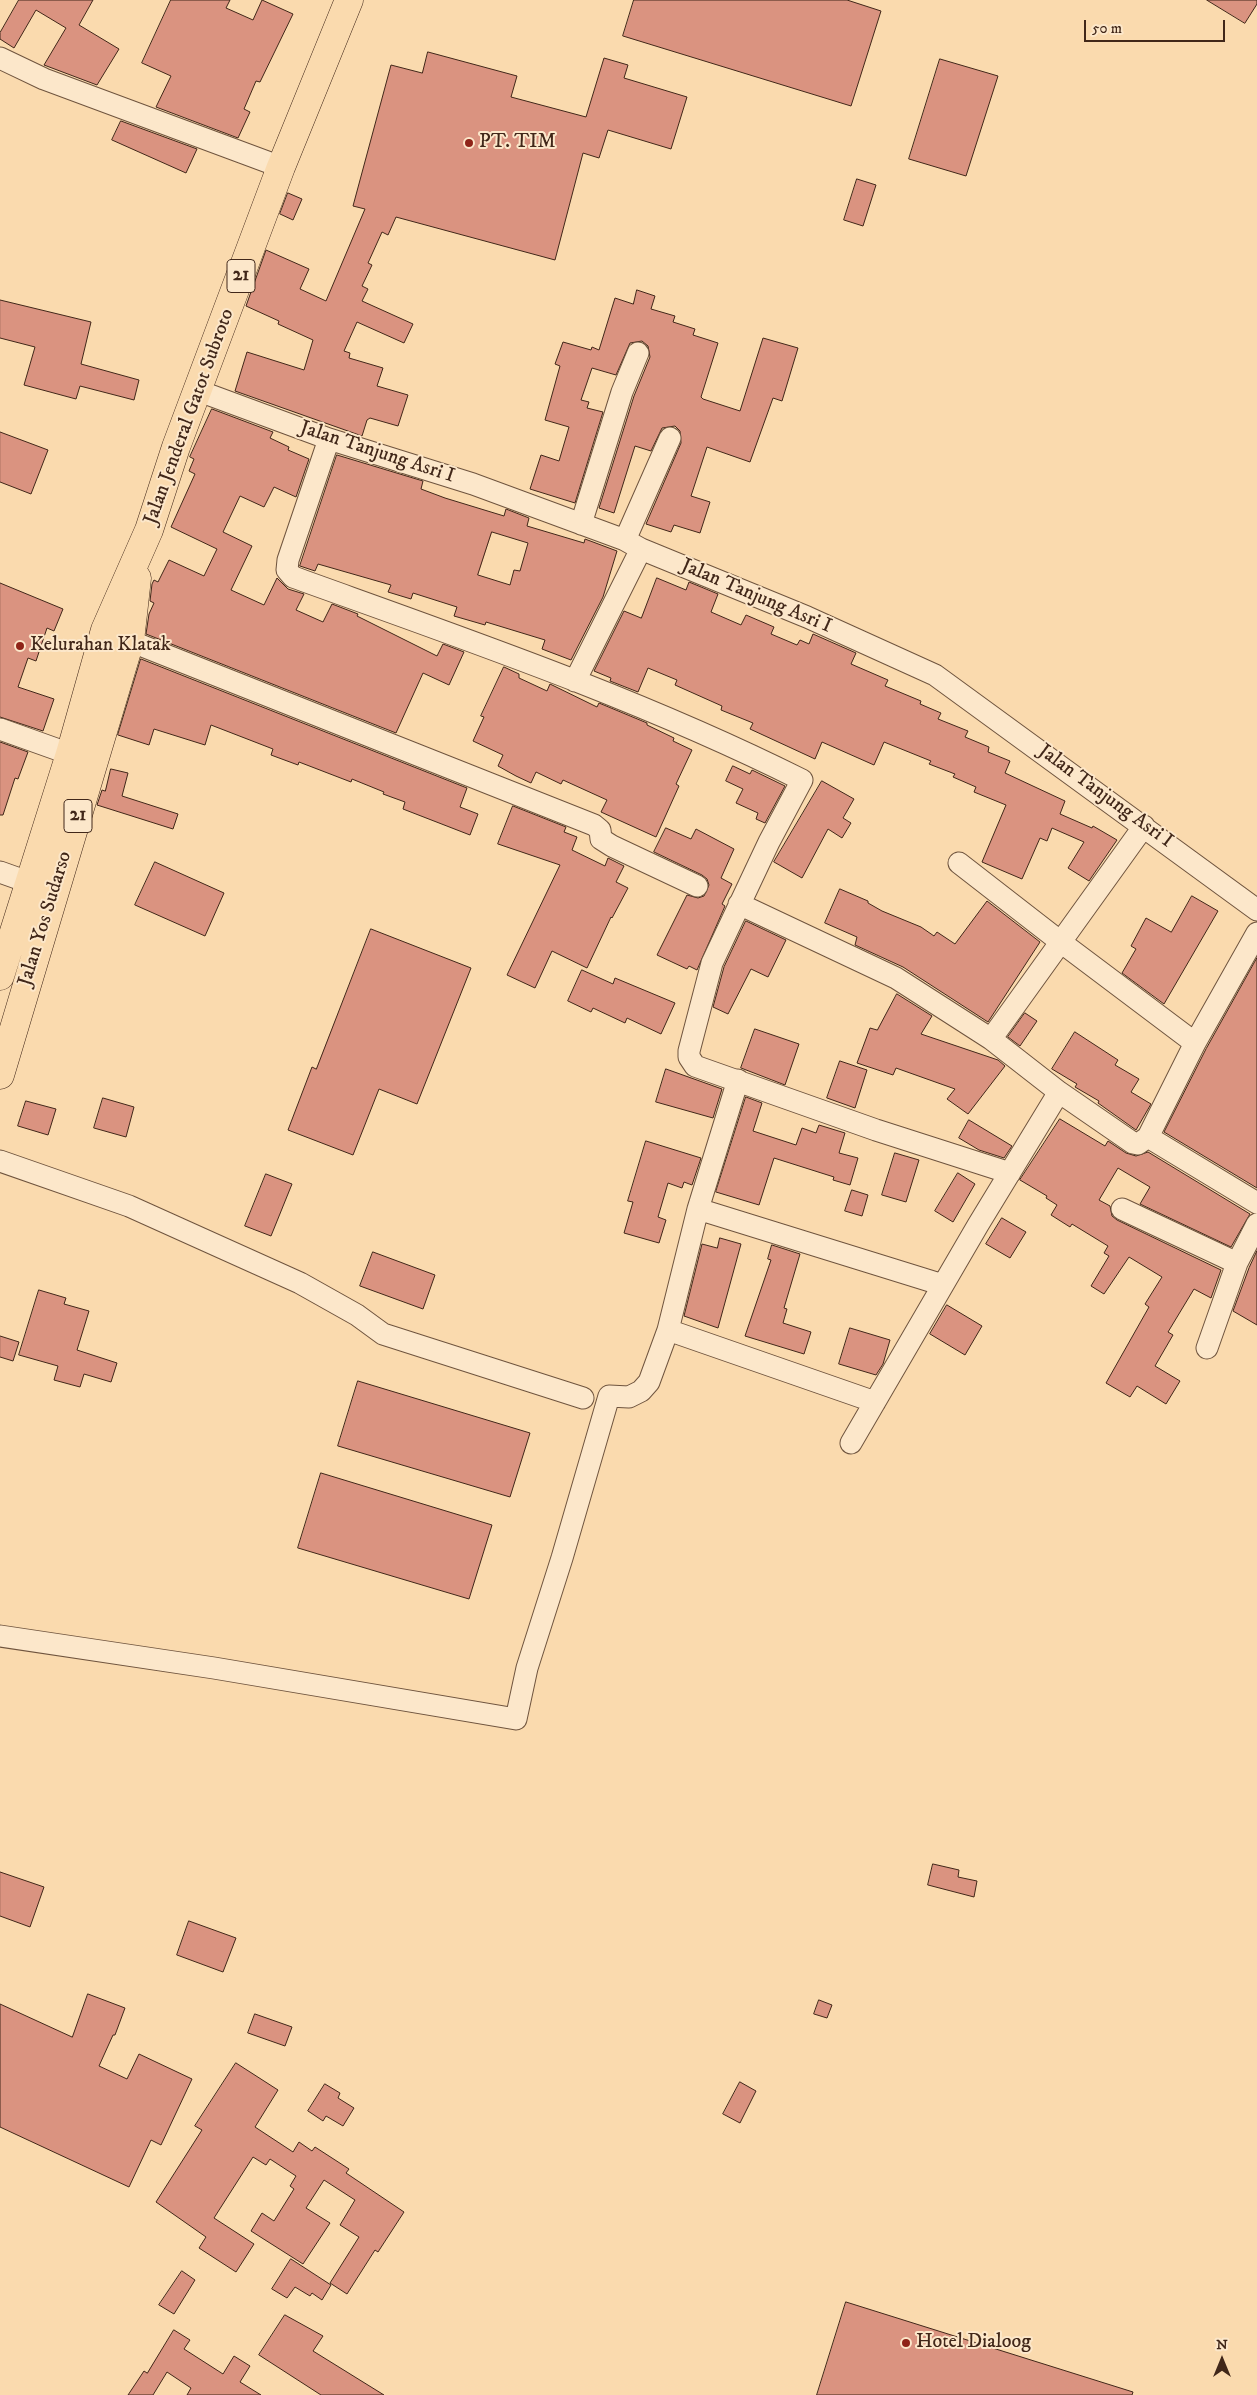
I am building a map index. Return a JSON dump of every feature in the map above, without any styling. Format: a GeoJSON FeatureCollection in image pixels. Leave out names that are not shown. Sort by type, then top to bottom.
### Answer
{"type":"FeatureCollection","features":[{"type":"Feature","properties":{"kind":"highway","name":"Jalan Jenderal Gatot Subroto"},"geometry":{"type":"LineString","coordinates":[[140,554],[176,447],[199,391],[281,167],[349,0]]}},
{"type":"Feature","properties":{"kind":"highway","name":"Jalan Yos Sudarso"},"geometry":{"type":"LineString","coordinates":[[0,976],[42,887],[130,641],[140,554]]}},
{"type":"Feature","properties":{"kind":"highway","name":"Jalan Yos Sudarso"},"geometry":{"type":"LineString","coordinates":[[0,1074],[70,754],[105,630],[140,554]]}},
{"type":"Feature","properties":{"kind":"street"},"geometry":{"type":"LineString","coordinates":[[0,58],[44,79],[281,167]]}},
{"type":"Feature","properties":{"kind":"street"},"geometry":{"type":"LineString","coordinates":[[581,524],[622,392],[638,353]]}},
{"type":"Feature","properties":{"kind":"street","name":"Jalan Tanjung Asri I"},"geometry":{"type":"LineString","coordinates":[[199,391],[329,438],[473,484],[581,524],[807,617],[935,675],[1257,910]]}},
{"type":"Feature","properties":{"kind":"street"},"geometry":{"type":"LineString","coordinates":[[329,438],[288,560],[287,570],[293,577],[574,681],[725,741],[802,780],[739,904],[712,963],[689,1051],[689,1057],[695,1066],[876,1130],[1010,1174]]}},
{"type":"Feature","properties":{"kind":"street"},"geometry":{"type":"LineString","coordinates":[[574,681],[633,545],[670,438]]}},
{"type":"Feature","properties":{"kind":"street"},"geometry":{"type":"LineString","coordinates":[[130,641],[594,825],[600,830],[601,839],[612,846],[697,886]]}},
{"type":"Feature","properties":{"kind":"street"},"geometry":{"type":"LineString","coordinates":[[0,729],[70,754]]}},
{"type":"Feature","properties":{"kind":"street"},"geometry":{"type":"LineString","coordinates":[[991,1040],[1062,944],[1144,826]]}},
{"type":"Feature","properties":{"kind":"street"},"geometry":{"type":"LineString","coordinates":[[959,863],[1062,944],[1195,1043]]}},
{"type":"Feature","properties":{"kind":"street"},"geometry":{"type":"LineString","coordinates":[[0,872],[42,887]]}},
{"type":"Feature","properties":{"kind":"street"},"geometry":{"type":"LineString","coordinates":[[739,904],[896,978],[991,1040],[1059,1092],[1133,1143],[1143,1142],[1148,1137],[1195,1043],[1257,933]]}},
{"type":"Feature","properties":{"kind":"street"},"geometry":{"type":"LineString","coordinates":[[0,1636],[214,1668],[516,1719],[527,1668],[562,1558],[609,1396],[629,1397],[640,1391],[649,1382],[668,1330],[698,1209],[738,1080]]}},
{"type":"Feature","properties":{"kind":"street"},"geometry":{"type":"LineString","coordinates":[[851,1443],[1059,1092]]}},
{"type":"Feature","properties":{"kind":"street"},"geometry":{"type":"LineString","coordinates":[[1148,1137],[1257,1203]]}},
{"type":"Feature","properties":{"kind":"street"},"geometry":{"type":"LineString","coordinates":[[0,1160],[129,1206],[300,1283],[357,1315],[383,1334],[583,1398]]}},
{"type":"Feature","properties":{"kind":"street"},"geometry":{"type":"LineString","coordinates":[[698,1209],[943,1285]]}},
{"type":"Feature","properties":{"kind":"street"},"geometry":{"type":"LineString","coordinates":[[1122,1209],[1237,1263]]}},
{"type":"Feature","properties":{"kind":"street"},"geometry":{"type":"LineString","coordinates":[[1207,1348],[1237,1263],[1257,1224]]}},
{"type":"Feature","properties":{"kind":"street"},"geometry":{"type":"LineString","coordinates":[[668,1330],[875,1402]]}},
{"type":"Feature","properties":{"kind":"building"},"geometry":{"type":"Polygon","coordinates":[[[19,0],[93,0],[79,25],[119,49],[97,85],[44,65],[66,28],[36,10],[14,48],[0,39],[0,33],[19,0]]]}},
{"type":"Feature","properties":{"kind":"building"},"geometry":{"type":"Polygon","coordinates":[[[171,0],[230,0],[226,8],[253,20],[262,0],[293,14],[260,82],[256,81],[244,109],[250,112],[238,138],[156,107],[171,76],[142,63],[171,0]]]}},
{"type":"Feature","properties":{"kind":"building"},"geometry":{"type":"Polygon","coordinates":[[[634,0],[847,0],[881,11],[851,106],[623,36],[634,0]]]}},
{"type":"Feature","properties":{"kind":"building"},"geometry":{"type":"Polygon","coordinates":[[[1207,0],[1257,0],[1257,4],[1245,23],[1207,0]]]}},
{"type":"Feature","properties":{"kind":"building"},"geometry":{"type":"Polygon","coordinates":[[[428,52],[517,76],[511,97],[586,117],[604,58],[628,65],[624,78],[687,97],[671,149],[608,130],[599,158],[583,153],[555,260],[396,217],[388,235],[382,232],[368,263],[372,265],[362,286],[368,289],[362,301],[413,324],[404,343],[357,322],[344,351],[350,353],[349,358],[383,368],[377,386],[408,395],[398,426],[370,418],[367,420],[362,436],[235,391],[247,352],[304,370],[313,340],[278,324],[279,321],[246,306],[266,250],[309,269],[300,289],[326,301],[365,209],[353,206],[391,65],[422,73],[428,52]]]}},
{"type":"Feature","properties":{"kind":"building"},"geometry":{"type":"Polygon","coordinates":[[[940,59],[998,76],[966,176],[909,159],[940,59]]]}},
{"type":"Feature","properties":{"kind":"building"},"geometry":{"type":"Polygon","coordinates":[[[121,121],[197,149],[186,173],[112,140],[121,121]]]}},
{"type":"Feature","properties":{"kind":"building"},"geometry":{"type":"Polygon","coordinates":[[[857,179],[876,185],[863,226],[844,220],[857,179]]]}},
{"type":"Feature","properties":{"kind":"building"},"geometry":{"type":"Polygon","coordinates":[[[288,193],[302,199],[293,220],[280,214],[288,193]]]}},
{"type":"Feature","properties":{"kind":"building"},"geometry":{"type":"Polygon","coordinates":[[[637,290],[655,296],[651,309],[675,316],[673,322],[695,329],[693,335],[718,343],[701,397],[703,399],[740,411],[763,338],[798,348],[782,401],[773,398],[750,462],[707,447],[691,496],[710,502],[700,533],[674,525],[671,532],[646,524],[681,443],[680,431],[675,426],[662,428],[651,451],[635,446],[614,513],[599,508],[634,396],[650,357],[648,346],[642,341],[630,343],[616,375],[592,368],[581,400],[589,402],[587,408],[603,412],[575,503],[530,489],[541,455],[559,461],[569,427],[545,420],[560,366],[555,364],[563,342],[591,350],[592,347],[599,350],[615,298],[633,304],[637,290]]]}},
{"type":"Feature","properties":{"kind":"building"},"geometry":{"type":"Polygon","coordinates":[[[0,300],[91,322],[81,364],[139,380],[134,400],[80,386],[76,399],[24,385],[35,347],[0,338],[0,300]]]}},
{"type":"Feature","properties":{"kind":"building"},"geometry":{"type":"Polygon","coordinates":[[[212,409],[273,432],[270,438],[289,447],[288,450],[309,459],[296,497],[274,487],[264,507],[240,496],[223,532],[252,546],[231,590],[264,605],[277,578],[288,589],[304,594],[296,610],[323,622],[332,604],[358,614],[357,616],[437,656],[443,644],[464,652],[449,685],[423,673],[396,733],[146,634],[149,614],[154,603],[150,601],[152,584],[154,580],[158,582],[169,560],[204,576],[217,549],[171,527],[195,474],[189,471],[194,459],[190,457],[212,409]]]}},
{"type":"Feature","properties":{"kind":"building"},"geometry":{"type":"Polygon","coordinates":[[[0,432],[48,450],[31,494],[0,482],[0,432]]]}},
{"type":"Feature","properties":{"kind":"building"},"geometry":{"type":"Polygon","coordinates":[[[337,455],[423,481],[421,489],[445,498],[504,516],[506,509],[529,518],[527,526],[584,543],[585,539],[617,551],[603,597],[571,660],[542,649],[545,640],[486,622],[485,625],[454,616],[457,607],[413,593],[411,599],[388,592],[391,585],[318,564],[315,571],[300,566],[337,455]],[[492,532],[478,575],[510,585],[514,570],[520,571],[528,543],[492,532]]]}},
{"type":"Feature","properties":{"kind":"building"},"geometry":{"type":"Polygon","coordinates":[[[657,578],[686,590],[689,582],[718,594],[711,612],[741,625],[746,615],[774,627],[771,634],[797,645],[800,640],[809,644],[813,634],[856,653],[851,664],[888,680],[885,686],[921,701],[920,704],[941,713],[938,719],[968,731],[965,737],[989,747],[988,752],[1010,761],[1005,773],[1065,801],[1060,814],[1092,828],[1093,826],[1117,840],[1089,881],[1068,868],[1084,842],[1052,828],[1047,841],[1040,838],[1022,879],[982,862],[1006,805],[974,792],[976,787],[953,777],[955,774],[929,764],[931,761],[884,742],[874,765],[822,742],[815,759],[750,729],[753,723],[721,710],[722,706],[675,685],[677,680],[648,668],[638,692],[610,681],[611,678],[594,671],[624,611],[641,618],[657,578]]]}},
{"type":"Feature","properties":{"kind":"building"},"geometry":{"type":"Polygon","coordinates":[[[0,583],[63,609],[54,631],[47,628],[36,661],[28,658],[18,687],[54,699],[43,731],[0,717],[0,583]]]}},
{"type":"Feature","properties":{"kind":"building"},"geometry":{"type":"Polygon","coordinates":[[[141,659],[467,788],[460,807],[478,814],[470,835],[403,809],[405,802],[383,794],[384,792],[352,779],[351,782],[299,762],[298,765],[271,755],[273,749],[211,725],[205,745],[154,729],[149,745],[118,735],[141,659]]]}},
{"type":"Feature","properties":{"kind":"building"},"geometry":{"type":"Polygon","coordinates":[[[504,667],[519,674],[519,678],[547,691],[550,684],[597,707],[599,703],[647,723],[647,725],[674,738],[673,741],[692,750],[676,784],[679,786],[656,837],[601,812],[607,800],[563,780],[561,784],[536,772],[531,783],[516,776],[498,766],[503,755],[473,741],[484,717],[481,716],[504,667]]]}},
{"type":"Feature","properties":{"kind":"building"},"geometry":{"type":"Polygon","coordinates":[[[0,742],[28,752],[18,779],[15,778],[3,815],[0,815],[0,742]]]}},
{"type":"Feature","properties":{"kind":"building"},"geometry":{"type":"Polygon","coordinates":[[[733,766],[750,774],[752,770],[785,786],[765,823],[756,819],[758,813],[736,803],[743,789],[726,781],[733,766]]]}},
{"type":"Feature","properties":{"kind":"building"},"geometry":{"type":"Polygon","coordinates":[[[111,769],[128,773],[122,796],[178,814],[173,829],[97,805],[102,790],[105,791],[111,769]]]}},
{"type":"Feature","properties":{"kind":"building"},"geometry":{"type":"Polygon","coordinates":[[[822,781],[854,799],[843,818],[851,823],[842,838],[828,829],[802,878],[774,862],[822,781]]]}},
{"type":"Feature","properties":{"kind":"building"},"geometry":{"type":"Polygon","coordinates":[[[513,806],[566,827],[564,832],[577,837],[572,850],[605,866],[608,858],[624,866],[616,882],[628,888],[611,917],[587,968],[552,951],[535,988],[507,975],[560,865],[498,844],[513,806]]]}},
{"type":"Feature","properties":{"kind":"building"},"geometry":{"type":"Polygon","coordinates":[[[666,828],[691,839],[696,829],[734,849],[721,878],[732,884],[722,904],[725,906],[697,970],[689,966],[687,969],[657,955],[687,895],[698,898],[704,896],[709,885],[707,879],[702,875],[654,852],[666,828]]]}},
{"type":"Feature","properties":{"kind":"building"},"geometry":{"type":"Polygon","coordinates":[[[155,862],[224,893],[205,936],[135,905],[155,862]]]}},
{"type":"Feature","properties":{"kind":"building"},"geometry":{"type":"Polygon","coordinates":[[[840,889],[868,901],[868,903],[882,911],[921,927],[934,936],[937,932],[955,944],[987,901],[1040,942],[988,1022],[903,967],[855,945],[857,937],[825,923],[840,889]]]}},
{"type":"Feature","properties":{"kind":"building"},"geometry":{"type":"Polygon","coordinates":[[[1192,896],[1218,911],[1164,1004],[1122,973],[1136,949],[1131,946],[1146,918],[1171,932],[1192,896]]]}},
{"type":"Feature","properties":{"kind":"building"},"geometry":{"type":"Polygon","coordinates":[[[746,921],[786,940],[768,977],[751,969],[728,1014],[713,1007],[724,967],[746,921]]]}},
{"type":"Feature","properties":{"kind":"building"},"geometry":{"type":"Polygon","coordinates":[[[371,929],[471,968],[417,1104],[379,1089],[353,1155],[288,1130],[312,1067],[316,1069],[371,929]]]}},
{"type":"Feature","properties":{"kind":"building"},"geometry":{"type":"Polygon","coordinates":[[[1257,958],[1257,1188],[1164,1132],[1206,1049],[1257,958]]]}},
{"type":"Feature","properties":{"kind":"building"},"geometry":{"type":"Polygon","coordinates":[[[582,970],[613,984],[615,978],[675,1003],[661,1034],[627,1018],[625,1023],[593,1008],[591,1012],[568,1001],[582,970]]]}},
{"type":"Feature","properties":{"kind":"building"},"geometry":{"type":"Polygon","coordinates":[[[897,994],[932,1016],[921,1034],[998,1060],[1005,1066],[968,1114],[947,1099],[955,1089],[896,1068],[893,1075],[857,1063],[870,1028],[877,1030],[897,994]]]}},
{"type":"Feature","properties":{"kind":"building"},"geometry":{"type":"Polygon","coordinates":[[[1025,1013],[1037,1021],[1020,1046],[1008,1037],[1025,1013]]]}},
{"type":"Feature","properties":{"kind":"building"},"geometry":{"type":"Polygon","coordinates":[[[755,1029],[799,1044],[785,1085],[741,1068],[755,1029]]]}},
{"type":"Feature","properties":{"kind":"building"},"geometry":{"type":"Polygon","coordinates":[[[1075,1032],[1118,1060],[1115,1065],[1139,1079],[1131,1092],[1151,1104],[1136,1130],[1098,1103],[1099,1101],[1075,1087],[1077,1084],[1052,1069],[1075,1032]]]}},
{"type":"Feature","properties":{"kind":"building"},"geometry":{"type":"Polygon","coordinates":[[[840,1061],[867,1070],[855,1108],[827,1098],[840,1061]]]}},
{"type":"Feature","properties":{"kind":"building"},"geometry":{"type":"Polygon","coordinates":[[[666,1069],[722,1089],[713,1118],[656,1102],[666,1069]]]}},
{"type":"Feature","properties":{"kind":"building"},"geometry":{"type":"Polygon","coordinates":[[[746,1097],[762,1103],[753,1131],[796,1145],[802,1128],[816,1133],[819,1125],[845,1133],[839,1153],[858,1158],[850,1185],[833,1180],[834,1177],[774,1158],[759,1205],[716,1192],[746,1097]]]}},
{"type":"Feature","properties":{"kind":"building"},"geometry":{"type":"Polygon","coordinates":[[[103,1098],[134,1107],[126,1137],[94,1128],[103,1098]]]}},
{"type":"Feature","properties":{"kind":"building"},"geometry":{"type":"Polygon","coordinates":[[[26,1101],[56,1109],[48,1135],[18,1126],[26,1101]]]}},
{"type":"Feature","properties":{"kind":"building"},"geometry":{"type":"Polygon","coordinates":[[[1060,1119],[1105,1146],[1108,1141],[1126,1153],[1136,1156],[1148,1152],[1250,1214],[1231,1247],[1140,1204],[1150,1187],[1118,1168],[1099,1200],[1110,1206],[1112,1216],[1117,1220],[1221,1270],[1211,1298],[1194,1289],[1168,1332],[1173,1335],[1155,1366],[1180,1381],[1166,1404],[1137,1386],[1130,1397],[1106,1383],[1149,1307],[1145,1304],[1162,1277],[1129,1257],[1104,1294],[1091,1286],[1109,1256],[1104,1253],[1108,1246],[1072,1224],[1070,1227],[1051,1215],[1057,1205],[1046,1198],[1047,1196],[1020,1180],[1060,1119]]]}},
{"type":"Feature","properties":{"kind":"building"},"geometry":{"type":"Polygon","coordinates":[[[969,1120],[1012,1146],[1004,1158],[979,1150],[959,1138],[969,1120]]]}},
{"type":"Feature","properties":{"kind":"building"},"geometry":{"type":"Polygon","coordinates":[[[646,1141],[701,1158],[692,1185],[684,1182],[682,1188],[668,1183],[658,1217],[666,1220],[659,1243],[624,1233],[633,1202],[628,1201],[646,1141]]]}},
{"type":"Feature","properties":{"kind":"building"},"geometry":{"type":"Polygon","coordinates":[[[895,1153],[919,1160],[906,1202],[882,1195],[895,1153]]]}},
{"type":"Feature","properties":{"kind":"building"},"geometry":{"type":"Polygon","coordinates":[[[958,1173],[975,1184],[953,1222],[935,1211],[958,1173]]]}},
{"type":"Feature","properties":{"kind":"building"},"geometry":{"type":"Polygon","coordinates":[[[266,1174],[292,1184],[271,1236],[245,1226],[266,1174]]]}},
{"type":"Feature","properties":{"kind":"building"},"geometry":{"type":"Polygon","coordinates":[[[852,1190],[868,1195],[862,1216],[845,1211],[852,1190]]]}},
{"type":"Feature","properties":{"kind":"building"},"geometry":{"type":"Polygon","coordinates":[[[1002,1218],[1026,1232],[1010,1258],[986,1244],[1002,1218]]]}},
{"type":"Feature","properties":{"kind":"building"},"geometry":{"type":"Polygon","coordinates":[[[720,1238],[741,1244],[718,1328],[684,1316],[702,1244],[717,1248],[720,1238]]]}},
{"type":"Feature","properties":{"kind":"building"},"geometry":{"type":"Polygon","coordinates":[[[772,1245],[800,1254],[784,1308],[787,1309],[783,1323],[811,1332],[804,1354],[745,1336],[771,1260],[768,1259],[772,1245]]]}},
{"type":"Feature","properties":{"kind":"building"},"geometry":{"type":"Polygon","coordinates":[[[1257,1251],[1257,1325],[1233,1311],[1257,1251]]]}},
{"type":"Feature","properties":{"kind":"building"},"geometry":{"type":"Polygon","coordinates":[[[373,1252],[435,1275],[423,1309],[360,1286],[373,1252]]]}},
{"type":"Feature","properties":{"kind":"building"},"geometry":{"type":"Polygon","coordinates":[[[39,1290],[66,1298],[64,1304],[89,1311],[77,1350],[117,1363],[111,1382],[84,1374],[80,1387],[54,1380],[58,1366],[19,1355],[39,1290]]]}},
{"type":"Feature","properties":{"kind":"building"},"geometry":{"type":"Polygon","coordinates":[[[947,1305],[982,1326],[965,1355],[930,1334],[947,1305]]]}},
{"type":"Feature","properties":{"kind":"building"},"geometry":{"type":"Polygon","coordinates":[[[850,1328],[890,1340],[883,1364],[876,1375],[839,1364],[850,1328]]]}},
{"type":"Feature","properties":{"kind":"building"},"geometry":{"type":"Polygon","coordinates":[[[0,1336],[19,1342],[13,1361],[0,1357],[0,1336]]]}},
{"type":"Feature","properties":{"kind":"building"},"geometry":{"type":"Polygon","coordinates":[[[358,1381],[530,1433],[510,1497],[338,1446],[358,1381]]]}},
{"type":"Feature","properties":{"kind":"building"},"geometry":{"type":"Polygon","coordinates":[[[321,1473],[492,1525],[469,1599],[298,1548],[321,1473]]]}},
{"type":"Feature","properties":{"kind":"building"},"geometry":{"type":"Polygon","coordinates":[[[933,1864],[959,1870],[958,1877],[977,1881],[974,1897],[928,1885],[933,1864]]]}},
{"type":"Feature","properties":{"kind":"building"},"geometry":{"type":"Polygon","coordinates":[[[0,1872],[44,1887],[30,1927],[0,1916],[0,1872]]]}},
{"type":"Feature","properties":{"kind":"building"},"geometry":{"type":"Polygon","coordinates":[[[189,1921],[236,1938],[223,1972],[177,1955],[189,1921]]]}},
{"type":"Feature","properties":{"kind":"building"},"geometry":{"type":"Polygon","coordinates":[[[88,1994],[125,2008],[115,2035],[113,2035],[99,2066],[127,2079],[139,2054],[192,2079],[161,2145],[151,2140],[129,2187],[0,2127],[0,2004],[72,2037],[88,1994]]]}},
{"type":"Feature","properties":{"kind":"building"},"geometry":{"type":"Polygon","coordinates":[[[819,2000],[832,2005],[827,2018],[814,2014],[819,2000]]]}},
{"type":"Feature","properties":{"kind":"building"},"geometry":{"type":"Polygon","coordinates":[[[255,2014],[292,2027],[285,2046],[248,2033],[255,2014]]]}},
{"type":"Feature","properties":{"kind":"building"},"geometry":{"type":"Polygon","coordinates":[[[236,2063],[278,2090],[255,2127],[293,2152],[299,2142],[312,2151],[315,2147],[349,2169],[346,2173],[404,2212],[378,2252],[375,2250],[347,2294],[330,2283],[359,2237],[340,2225],[355,2200],[324,2180],[306,2208],[330,2223],[303,2264],[251,2231],[262,2213],[274,2221],[294,2189],[290,2186],[296,2176],[270,2159],[266,2165],[253,2157],[214,2218],[254,2244],[236,2272],[199,2248],[206,2237],[156,2202],[202,2130],[195,2126],[236,2063]]]}},
{"type":"Feature","properties":{"kind":"building"},"geometry":{"type":"Polygon","coordinates":[[[740,2082],[756,2091],[740,2123],[723,2114],[740,2082]]]}},
{"type":"Feature","properties":{"kind":"building"},"geometry":{"type":"Polygon","coordinates":[[[325,2084],[340,2093],[338,2098],[354,2108],[343,2126],[326,2116],[323,2121],[308,2111],[325,2084]]]}},
{"type":"Feature","properties":{"kind":"building"},"geometry":{"type":"Polygon","coordinates":[[[291,2259],[331,2285],[322,2300],[312,2293],[310,2296],[295,2287],[287,2298],[272,2289],[291,2259]]]}},
{"type":"Feature","properties":{"kind":"building"},"geometry":{"type":"Polygon","coordinates":[[[182,2271],[195,2280],[174,2314],[159,2305],[182,2271]]]}},
{"type":"Feature","properties":{"kind":"building","name":"Hotel Dialoog"},"geometry":{"type":"Polygon","coordinates":[[[846,2302],[1133,2392],[1132,2395],[817,2395],[846,2302]]]}},
{"type":"Feature","properties":{"kind":"building"},"geometry":{"type":"Polygon","coordinates":[[[285,2315],[323,2336],[313,2351],[384,2395],[321,2395],[259,2355],[285,2315]]]}},
{"type":"Feature","properties":{"kind":"building"},"geometry":{"type":"Polygon","coordinates":[[[174,2330],[190,2340],[184,2349],[223,2374],[234,2356],[250,2366],[240,2382],[261,2395],[187,2395],[191,2388],[167,2372],[153,2395],[128,2395],[144,2371],[147,2373],[174,2330]]]}},
{"type":"Feature","properties":{"kind":"place","name":"PT. TIM"},"geometry":{"type":"Point","coordinates":[469,143]}},
{"type":"Feature","properties":{"kind":"place","name":"Kelurahan Klatak"},"geometry":{"type":"Point","coordinates":[20,646]}},
{"type":"Feature","properties":{"kind":"place","name":"Hotel Dialoog"},"geometry":{"type":"Point","coordinates":[906,2343]}}]}
